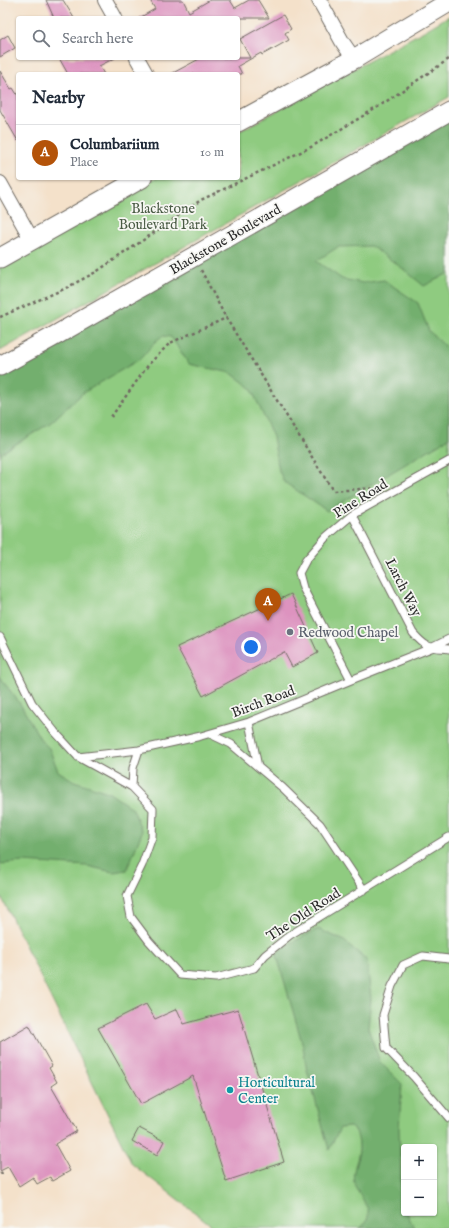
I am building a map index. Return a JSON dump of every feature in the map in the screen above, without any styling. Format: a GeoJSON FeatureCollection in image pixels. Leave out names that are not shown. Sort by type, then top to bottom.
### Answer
{"type":"FeatureCollection","features":[{"type":"Feature","properties":{"kind":"main road"},"geometry":{"type":"LineString","coordinates":[[240,121],[354,59],[449,2]]}},
{"type":"Feature","properties":{"kind":"main road","name":"Blackstone Boulevard"},"geometry":{"type":"LineString","coordinates":[[0,366],[449,111]]}},
{"type":"Feature","properties":{"kind":"main road"},"geometry":{"type":"LineString","coordinates":[[0,258],[138,180]]}},
{"type":"Feature","properties":{"kind":"street"},"geometry":{"type":"LineString","coordinates":[[105,0],[114,16]]}},
{"type":"Feature","properties":{"kind":"street"},"geometry":{"type":"LineString","coordinates":[[319,0],[343,43],[354,59]]}},
{"type":"Feature","properties":{"kind":"street"},"geometry":{"type":"LineString","coordinates":[[138,60],[145,72]]}},
{"type":"Feature","properties":{"kind":"street"},"geometry":{"type":"LineString","coordinates":[[0,183],[32,240]]}},
{"type":"Feature","properties":{"kind":"lane","name":"Pine Road"},"geometry":{"type":"LineString","coordinates":[[351,680],[303,588],[299,573],[306,560],[326,536],[352,515],[449,460]]}},
{"type":"Feature","properties":{"kind":"lane","name":"Larch Way"},"geometry":{"type":"LineString","coordinates":[[352,515],[413,633],[421,642],[431,648]]}},
{"type":"Feature","properties":{"kind":"lane","name":"The Old Road"},"geometry":{"type":"LineString","coordinates":[[0,637],[32,702],[55,732],[78,757],[132,787],[153,809],[152,837],[142,865],[127,896],[131,917],[149,941],[180,975],[216,978],[254,968],[265,955],[290,935],[449,837]]}},
{"type":"Feature","properties":{"kind":"lane","name":"Birch Road"},"geometry":{"type":"LineString","coordinates":[[78,757],[139,750],[210,734],[249,722],[449,640]]}},
{"type":"Feature","properties":{"kind":"lane"},"geometry":{"type":"LineString","coordinates":[[431,648],[449,649]]}},
{"type":"Feature","properties":{"kind":"lane"},"geometry":{"type":"LineString","coordinates":[[249,722],[258,767]]}},
{"type":"Feature","properties":{"kind":"lane"},"geometry":{"type":"LineString","coordinates":[[210,734],[231,744],[283,788],[320,824],[364,890]]}},
{"type":"Feature","properties":{"kind":"lane"},"geometry":{"type":"LineString","coordinates":[[132,787],[133,768],[139,750]]}},
{"type":"Feature","properties":{"kind":"lane"},"geometry":{"type":"LineString","coordinates":[[449,959],[423,956],[403,965],[392,986],[383,1015],[386,1048],[414,1077],[449,1118]]}},
{"type":"Feature","properties":{"kind":"path"},"geometry":{"type":"LineString","coordinates":[[0,317],[64,289],[96,272],[201,200],[312,147],[378,107],[449,59]]}},
{"type":"Feature","properties":{"kind":"path"},"geometry":{"type":"LineString","coordinates":[[195,256],[226,318],[333,491],[369,490],[379,488],[385,496]]}},
{"type":"Feature","properties":{"kind":"path"},"geometry":{"type":"LineString","coordinates":[[111,417],[149,364],[170,343],[226,318]]}},
{"type":"Feature","properties":{"kind":"green space","name":"Blackstone Boulevard Park"},"geometry":{"type":"Polygon","coordinates":[[[449,16],[449,97],[0,351],[0,266],[151,180],[240,180],[240,131],[449,16]]]}},
{"type":"Feature","properties":{"kind":"green space"},"geometry":{"type":"Polygon","coordinates":[[[449,117],[449,273],[424,286],[371,246],[338,247],[316,261],[342,279],[363,283],[384,280],[418,303],[429,331],[449,350],[449,438],[327,511],[284,482],[279,471],[273,437],[251,388],[231,373],[189,364],[171,337],[162,336],[140,359],[83,393],[50,423],[0,454],[0,368],[449,117]]]}},
{"type":"Feature","properties":{"kind":"green space"},"geometry":{"type":"Polygon","coordinates":[[[449,131],[449,1228],[215,1228],[132,1164],[0,894],[0,385],[449,131]]]}},
{"type":"Feature","properties":{"kind":"green space"},"geometry":{"type":"Polygon","coordinates":[[[0,676],[19,702],[41,740],[49,748],[58,771],[74,781],[108,792],[133,809],[142,832],[127,870],[113,872],[87,866],[23,862],[0,864],[0,676]]]}},
{"type":"Feature","properties":{"kind":"green space"},"geometry":{"type":"Polygon","coordinates":[[[318,929],[343,940],[367,960],[371,999],[368,1028],[380,1062],[402,1084],[399,1129],[401,1216],[408,1216],[414,1228],[360,1228],[366,1222],[368,1211],[356,1188],[353,1178],[359,1150],[359,1142],[356,1131],[350,1127],[340,1128],[329,1150],[306,1066],[303,1046],[276,955],[283,947],[318,929]]]}},
{"type":"Feature","properties":{"kind":"building"},"geometry":{"type":"Polygon","coordinates":[[[46,0],[63,0],[73,16],[53,16],[46,0]]]}},
{"type":"Feature","properties":{"kind":"building"},"geometry":{"type":"Polygon","coordinates":[[[150,0],[183,0],[189,12],[210,0],[230,0],[235,8],[249,0],[258,0],[269,18],[240,18],[240,16],[143,16],[155,9],[150,0]]]}},
{"type":"Feature","properties":{"kind":"building"},"geometry":{"type":"Polygon","coordinates":[[[283,15],[291,29],[285,33],[289,40],[238,66],[242,74],[240,74],[240,72],[175,72],[197,60],[240,60],[240,58],[250,58],[240,39],[283,15]]]}},
{"type":"Feature","properties":{"kind":"building"},"geometry":{"type":"Polygon","coordinates":[[[8,35],[15,48],[0,57],[0,40],[8,35]]]}},
{"type":"Feature","properties":{"kind":"building"},"geometry":{"type":"Polygon","coordinates":[[[60,60],[111,60],[99,66],[103,72],[67,72],[60,60]]]}},
{"type":"Feature","properties":{"kind":"building"},"geometry":{"type":"Polygon","coordinates":[[[0,71],[11,89],[13,88],[16,93],[16,138],[0,110],[0,71]]]}},
{"type":"Feature","properties":{"kind":"building"},"geometry":{"type":"Polygon","coordinates":[[[291,594],[318,653],[292,667],[284,652],[203,696],[177,647],[291,594]]]}},
{"type":"Feature","properties":{"kind":"building","name":"Horticultural Center"},"geometry":{"type":"Polygon","coordinates":[[[146,1004],[155,1019],[177,1009],[184,1024],[238,1009],[284,1162],[226,1181],[193,1076],[141,1104],[98,1028],[146,1004]]]}},
{"type":"Feature","properties":{"kind":"building"},"geometry":{"type":"Polygon","coordinates":[[[29,1025],[52,1066],[49,1068],[57,1082],[51,1086],[77,1131],[55,1144],[70,1171],[52,1181],[50,1177],[37,1184],[33,1177],[19,1186],[8,1167],[0,1171],[0,1042],[29,1025]]]}},
{"type":"Feature","properties":{"kind":"building"},"geometry":{"type":"Polygon","coordinates":[[[139,1128],[164,1141],[157,1155],[132,1141],[139,1128]]]}},
{"type":"Feature","properties":{"kind":"place","name":"Columbariium"},"geometry":{"type":"Point","coordinates":[268,621]}},
{"type":"Feature","properties":{"kind":"place","name":"Redwood Chapel"},"geometry":{"type":"Point","coordinates":[290,632]}},
{"type":"Feature","properties":{"kind":"place","name":"Horticultural Center"},"geometry":{"type":"Point","coordinates":[230,1090]}}]}
